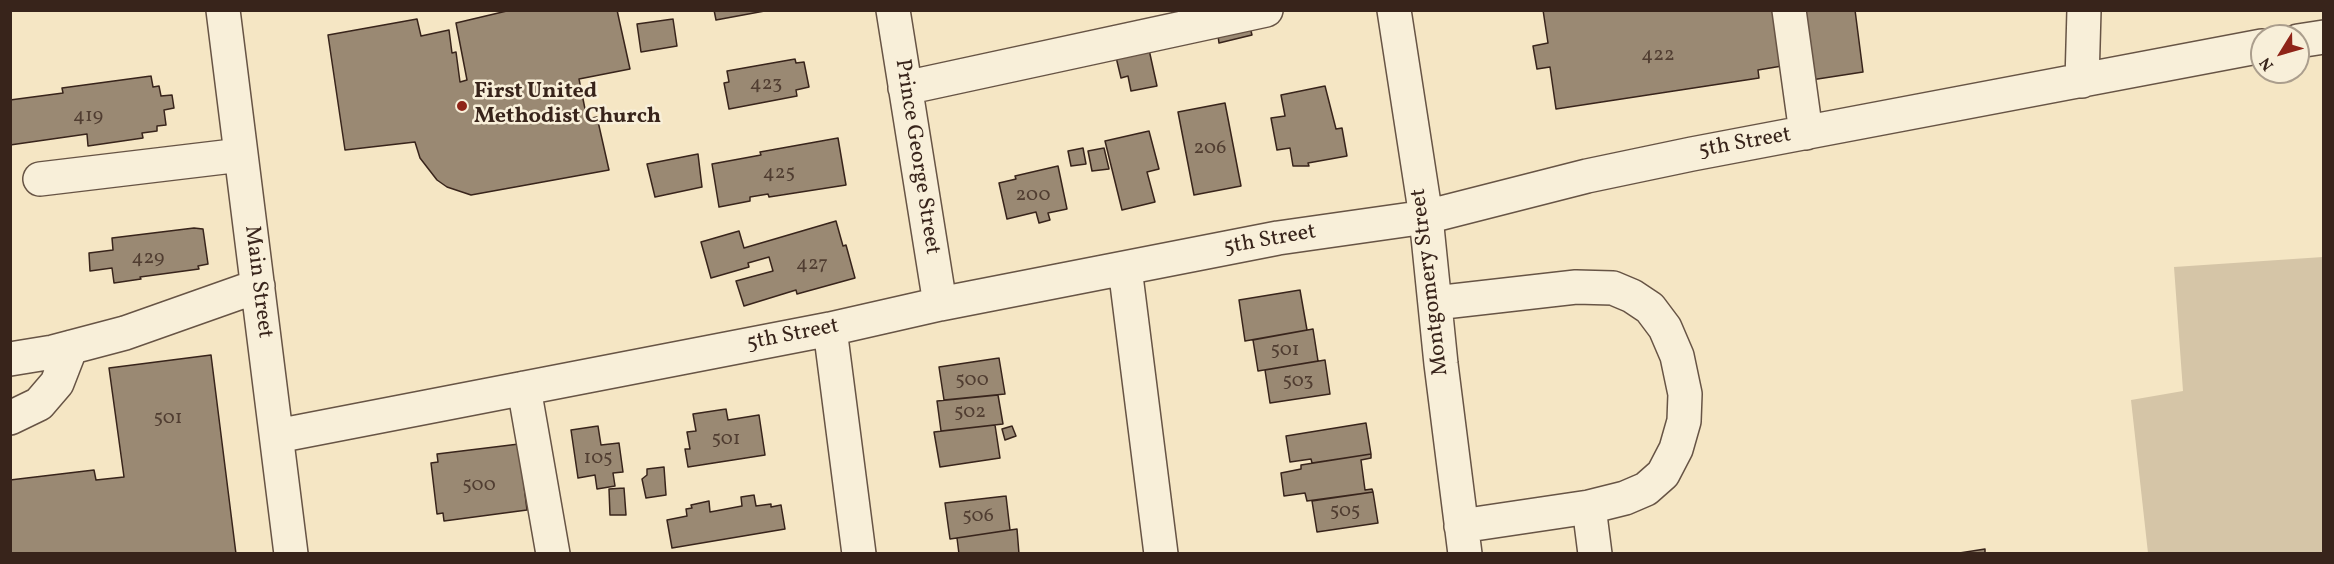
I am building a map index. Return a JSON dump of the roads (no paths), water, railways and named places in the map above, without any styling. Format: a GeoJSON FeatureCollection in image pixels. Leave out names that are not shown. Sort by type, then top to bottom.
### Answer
{"type":"FeatureCollection","features":[{"type":"Feature","properties":{"kind":"street","name":"Main Street"},"geometry":{"type":"LineString","coordinates":[[223,10],[291,554]]}},
{"type":"Feature","properties":{"kind":"street","name":"Prince George Street"},"geometry":{"type":"LineString","coordinates":[[893,10],[940,304]]}},
{"type":"Feature","properties":{"kind":"street"},"geometry":{"type":"LineString","coordinates":[[905,88],[1266,10]]}},
{"type":"Feature","properties":{"kind":"street","name":"Montgomery Street"},"geometry":{"type":"LineString","coordinates":[[1394,10],[1426,217],[1463,540]]}},
{"type":"Feature","properties":{"kind":"street"},"geometry":{"type":"LineString","coordinates":[[1789,10],[1806,133]]}},
{"type":"Feature","properties":{"kind":"street"},"geometry":{"type":"LineString","coordinates":[[2082,81],[2084,10]]}},
{"type":"Feature","properties":{"kind":"street","name":"5th Street"},"geometry":{"type":"LineString","coordinates":[[277,436],[830,329],[940,304],[1278,238],[1426,217],[1587,176],[2250,48]]}},
{"type":"Feature","properties":{"kind":"street"},"geometry":{"type":"LineString","coordinates":[[40,179],[241,155]]}},
{"type":"Feature","properties":{"kind":"street"},"geometry":{"type":"LineString","coordinates":[[1125,268],[1161,554]]}},
{"type":"Feature","properties":{"kind":"street"},"geometry":{"type":"LineString","coordinates":[[10,359],[125,333],[258,286]]}},
{"type":"Feature","properties":{"kind":"street"},"geometry":{"type":"LineString","coordinates":[[1435,303],[1576,287],[1612,288],[1632,296],[1650,308],[1660,322],[1677,356],[1685,394],[1684,421],[1676,449],[1663,474],[1646,489],[1625,498],[1463,540]]}},
{"type":"Feature","properties":{"kind":"street"},"geometry":{"type":"LineString","coordinates":[[830,329],[859,554]]}},
{"type":"Feature","properties":{"kind":"street"},"geometry":{"type":"LineString","coordinates":[[10,418],[39,404],[57,383],[71,347]]}},
{"type":"Feature","properties":{"kind":"street"},"geometry":{"type":"LineString","coordinates":[[524,388],[553,554]]}},
{"type":"Feature","properties":{"kind":"street"},"geometry":{"type":"LineString","coordinates":[[1589,507],[1594,554]]}},
{"type":"Feature","properties":{"kind":"place","name":"First United Methodist Church"},"geometry":{"type":"Point","coordinates":[462,106]}}]}
